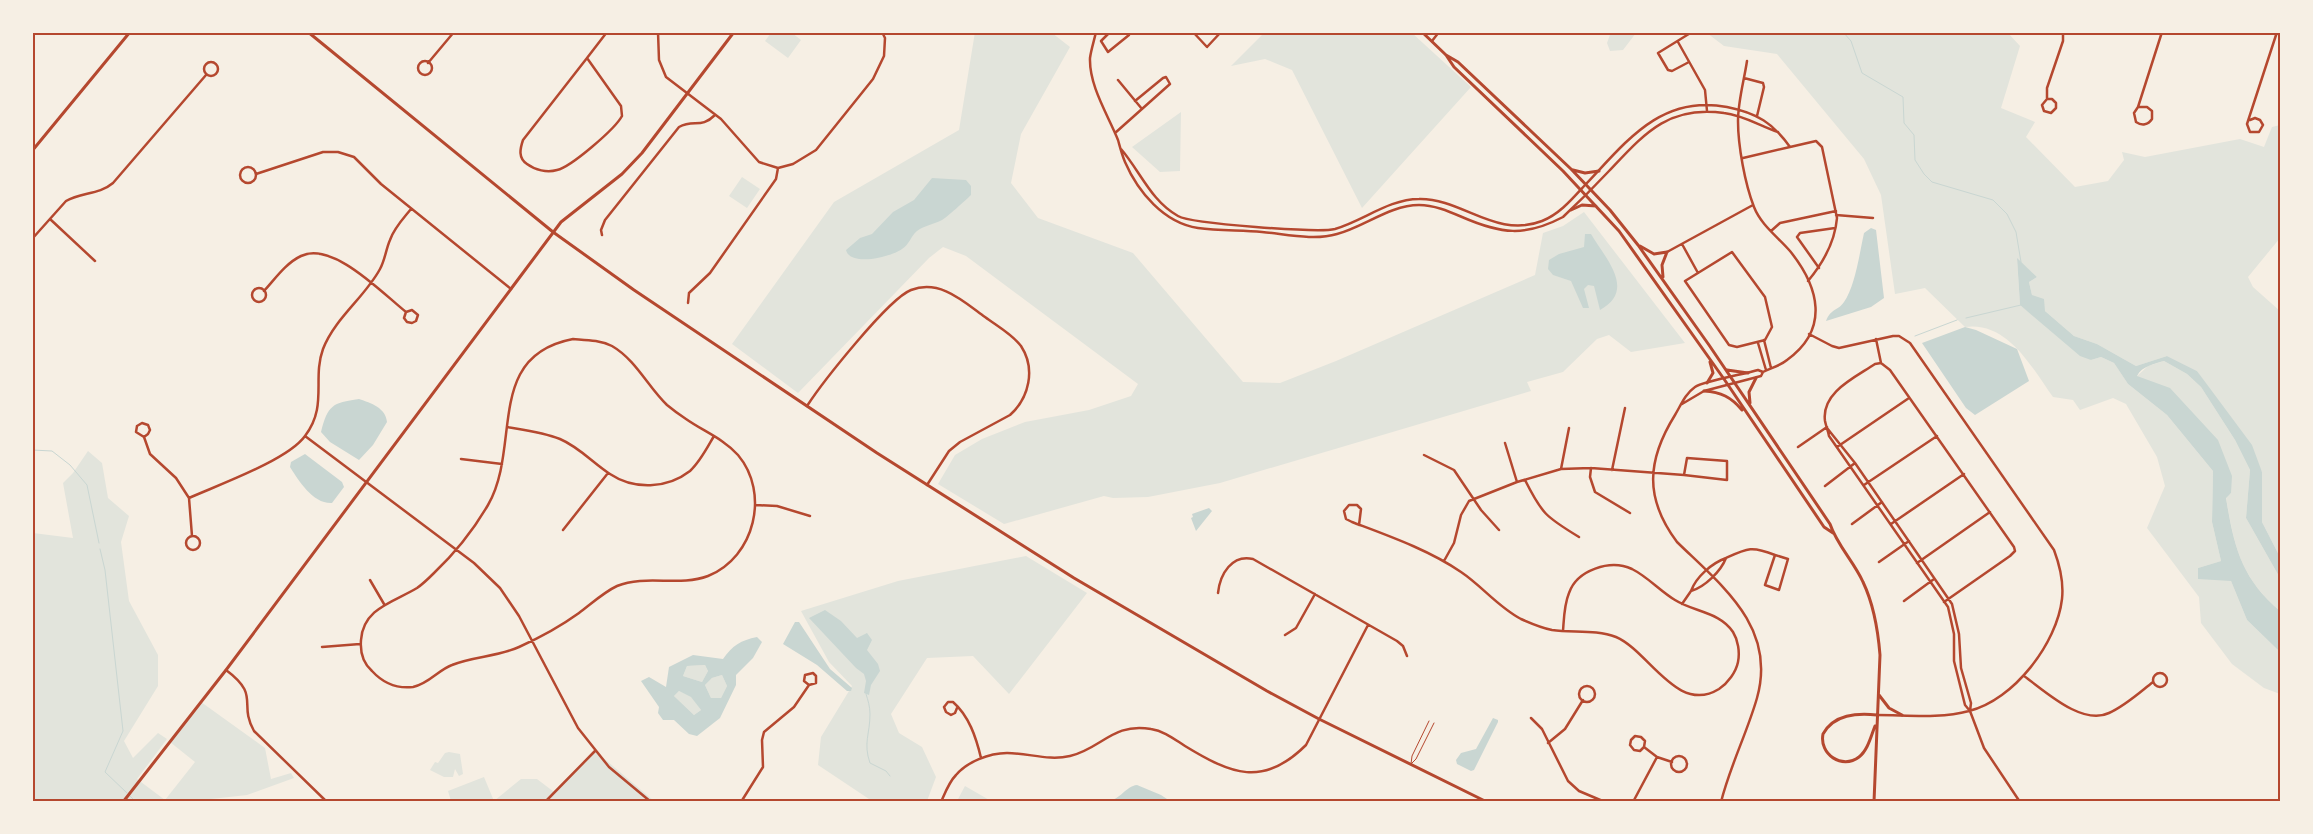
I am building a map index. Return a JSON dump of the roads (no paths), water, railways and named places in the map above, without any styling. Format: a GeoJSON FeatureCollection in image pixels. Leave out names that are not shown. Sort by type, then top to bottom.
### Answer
{"type":"FeatureCollection","features":[{"type":"Feature","properties":{"kind":"street"},"geometry":{"type":"LineString","coordinates":[[32,152],[130,32]]}},
{"type":"Feature","properties":{"kind":"street"},"geometry":{"type":"LineString","coordinates":[[308,32],[553,232],[807,406],[927,485],[1074,578],[1320,719],[1487,802]]}},
{"type":"Feature","properties":{"kind":"street"},"geometry":{"type":"LineString","coordinates":[[428,62],[432,68],[430,72],[425,75],[421,74],[418,68],[419,64],[428,62],[454,32]]}},
{"type":"Feature","properties":{"kind":"street"},"geometry":{"type":"LineString","coordinates":[[587,58],[620,106],[622,116],[613,128],[569,164],[551,171],[531,167],[524,162],[520,154],[523,140],[606,32]]}},
{"type":"Feature","properties":{"kind":"street"},"geometry":{"type":"LineString","coordinates":[[658,32],[661,69],[673,84],[715,114],[760,162],[778,168],[793,164],[816,150],[861,94],[876,74],[884,56],[885,38],[882,32]]}},
{"type":"Feature","properties":{"kind":"street"},"geometry":{"type":"LineString","coordinates":[[123,802],[226,670],[553,232],[576,208],[622,174],[642,153],[734,32]]}},
{"type":"Feature","properties":{"kind":"street"},"geometry":{"type":"LineString","coordinates":[[1096,32],[1090,59],[1095,87],[1115,133],[1124,161],[1134,178],[1160,210],[1172,219],[1198,228],[1308,236],[1337,234],[1403,207],[1420,205],[1439,208],[1483,225],[1508,232],[1526,231],[1551,223],[1582,205],[1592,204],[1599,207]]}},
{"type":"Feature","properties":{"kind":"street"},"geometry":{"type":"LineString","coordinates":[[1110,32],[1101,41],[1108,52],[1129,32]]}},
{"type":"Feature","properties":{"kind":"street"},"geometry":{"type":"LineString","coordinates":[[1193,32],[1207,46],[1221,32]]}},
{"type":"Feature","properties":{"kind":"street"},"geometry":{"type":"LineString","coordinates":[[1422,32],[1446,56],[1454,67],[1599,207],[1623,237],[1710,358],[1824,527],[1833,534]]}},
{"type":"Feature","properties":{"kind":"street"},"geometry":{"type":"LineString","coordinates":[[1426,36],[1429,32]]}},
{"type":"Feature","properties":{"kind":"street"},"geometry":{"type":"LineString","coordinates":[[1431,42],[1439,32]]}},
{"type":"Feature","properties":{"kind":"street"},"geometry":{"type":"LineString","coordinates":[[1689,62],[1672,71],[1668,70],[1659,57],[1658,52],[1678,42],[1692,32]]}},
{"type":"Feature","properties":{"kind":"street"},"geometry":{"type":"LineString","coordinates":[[2047,99],[2052,99],[2056,103],[2056,108],[2051,113],[2046,113],[2042,109],[2043,102],[2047,99],[2048,88],[2063,41],[2063,32]]}},
{"type":"Feature","properties":{"kind":"street"},"geometry":{"type":"LineString","coordinates":[[2138,108],[2147,107],[2152,112],[2152,119],[2148,124],[2139,124],[2134,119],[2134,113],[2138,108],[2162,32]]}},
{"type":"Feature","properties":{"kind":"street"},"geometry":{"type":"LineString","coordinates":[[2250,120],[2255,118],[2260,120],[2262,126],[2259,132],[2253,134],[2248,131],[2247,124],[2250,120],[2277,32]]}},
{"type":"Feature","properties":{"kind":"street"},"geometry":{"type":"LineString","coordinates":[[1678,42],[1705,90],[1707,112]]}},
{"type":"Feature","properties":{"kind":"street"},"geometry":{"type":"LineString","coordinates":[[1446,56],[1458,62],[1591,189],[1638,245],[1754,410],[1830,524],[1833,534],[1863,582],[1873,608],[1878,631],[1880,655],[1874,802]]}},
{"type":"Feature","properties":{"kind":"street"},"geometry":{"type":"LineString","coordinates":[[1682,404],[1704,392],[1761,376],[1765,371],[1790,359],[1809,334],[1817,311],[1808,282],[1791,252],[1758,217],[1753,206],[1743,158],[1738,116],[1747,61]]}},
{"type":"Feature","properties":{"kind":"street"},"geometry":{"type":"LineString","coordinates":[[210,62],[215,64],[218,69],[216,74],[212,76],[206,75],[204,70],[205,64],[210,62]]}},
{"type":"Feature","properties":{"kind":"street"},"geometry":{"type":"LineString","coordinates":[[32,239],[66,201],[72,197],[99,192],[113,184],[206,75]]}},
{"type":"Feature","properties":{"kind":"street"},"geometry":{"type":"LineString","coordinates":[[1115,133],[1170,86],[1166,77],[1135,101]]}},
{"type":"Feature","properties":{"kind":"street"},"geometry":{"type":"LineString","coordinates":[[1744,78],[1762,83],[1764,87],[1757,116]]}},
{"type":"Feature","properties":{"kind":"street"},"geometry":{"type":"LineString","coordinates":[[1118,80],[1142,109]]}},
{"type":"Feature","properties":{"kind":"street"},"geometry":{"type":"LineString","coordinates":[[1121,149],[1140,178],[1164,206],[1178,216],[1201,222],[1334,229],[1404,201],[1421,198],[1446,203],[1493,222],[1523,225],[1540,222],[1552,216],[1582,189],[1626,141],[1645,125],[1670,112],[1706,105],[1739,110],[1757,116],[1774,126],[1790,147]]}},
{"type":"Feature","properties":{"kind":"street"},"geometry":{"type":"LineString","coordinates":[[1571,210],[1643,134],[1663,121],[1707,112],[1726,113],[1779,133]]}},
{"type":"Feature","properties":{"kind":"street"},"geometry":{"type":"LineString","coordinates":[[602,235],[605,220],[679,127],[684,124],[702,125],[715,114]]}},
{"type":"Feature","properties":{"kind":"street"},"geometry":{"type":"LineString","coordinates":[[1743,158],[1816,142],[1820,144],[1836,210],[1835,228],[1826,257],[1808,282]]}},
{"type":"Feature","properties":{"kind":"street"},"geometry":{"type":"LineString","coordinates":[[256,174],[323,152],[338,152],[354,157],[381,184],[511,290]]}},
{"type":"Feature","properties":{"kind":"street"},"geometry":{"type":"LineString","coordinates":[[247,167],[254,169],[256,174],[254,181],[250,183],[244,182],[240,176],[242,170],[247,167]]}},
{"type":"Feature","properties":{"kind":"street"},"geometry":{"type":"LineString","coordinates":[[688,303],[689,293],[705,279],[726,251],[776,179],[778,168]]}},
{"type":"Feature","properties":{"kind":"street"},"geometry":{"type":"LineString","coordinates":[[1571,170],[1585,173],[1599,171]]}},
{"type":"Feature","properties":{"kind":"street"},"geometry":{"type":"LineString","coordinates":[[1638,245],[1654,254],[1667,252],[1753,206]]}},
{"type":"Feature","properties":{"kind":"street"},"geometry":{"type":"LineString","coordinates":[[189,498],[280,457],[294,448],[305,436],[316,415],[320,400],[319,366],[324,346],[331,333],[381,268],[392,234],[411,209]]}},
{"type":"Feature","properties":{"kind":"street"},"geometry":{"type":"LineString","coordinates":[[1771,231],[1780,223],[1836,210]]}},
{"type":"Feature","properties":{"kind":"street"},"geometry":{"type":"LineString","coordinates":[[1836,215],[1873,218]]}},
{"type":"Feature","properties":{"kind":"street"},"geometry":{"type":"LineString","coordinates":[[50,219],[95,261]]}},
{"type":"Feature","properties":{"kind":"street"},"geometry":{"type":"LineString","coordinates":[[1819,268],[1796,237],[1800,233],[1835,228]]}},
{"type":"Feature","properties":{"kind":"street"},"geometry":{"type":"LineString","coordinates":[[1682,244],[1698,273]]}},
{"type":"Feature","properties":{"kind":"street"},"geometry":{"type":"LineString","coordinates":[[1667,252],[1662,272],[1667,286]]}},
{"type":"Feature","properties":{"kind":"street"},"geometry":{"type":"LineString","coordinates":[[1732,252],[1765,297],[1772,327],[1764,340],[1758,344],[1737,348],[1729,345],[1685,281],[1732,252]]}},
{"type":"Feature","properties":{"kind":"street"},"geometry":{"type":"LineString","coordinates":[[264,291],[286,266],[299,256],[316,253],[336,258],[406,312]]}},
{"type":"Feature","properties":{"kind":"street"},"geometry":{"type":"LineString","coordinates":[[807,406],[818,389],[842,360],[901,295],[914,289],[929,287],[944,289],[957,296],[1020,346],[1028,366],[1028,388],[1016,410],[1010,415],[960,442],[949,451],[927,485]]}},
{"type":"Feature","properties":{"kind":"street"},"geometry":{"type":"LineString","coordinates":[[259,288],[264,291],[266,295],[264,300],[260,302],[254,300],[252,296],[254,290],[259,288]]}},
{"type":"Feature","properties":{"kind":"street"},"geometry":{"type":"LineString","coordinates":[[412,310],[416,312],[418,315],[416,321],[412,323],[406,322],[404,316],[406,312],[412,310]]}},
{"type":"Feature","properties":{"kind":"street"},"geometry":{"type":"LineString","coordinates":[[1809,334],[1840,348],[1900,336],[1910,342],[2054,550],[2061,567],[2063,587],[2060,613],[2040,654],[2024,676],[2004,695],[1986,706],[1947,715],[1852,715],[1835,720],[1823,734],[1824,747],[1829,755],[1838,760],[1852,761],[1862,754],[1867,747],[1876,723]]}},
{"type":"Feature","properties":{"kind":"street"},"geometry":{"type":"LineString","coordinates":[[573,339],[597,341],[611,346],[629,358],[667,405],[714,436],[738,454],[755,490],[756,505],[752,528],[746,543],[734,559],[710,576],[693,579],[640,580],[616,586],[576,615],[518,648],[493,656],[456,663],[423,683],[405,688],[386,684],[366,666],[360,644],[361,632],[367,621],[384,604],[418,588],[434,574],[488,506],[500,478],[513,388],[528,361],[547,346],[573,339]]}},
{"type":"Feature","properties":{"kind":"street"},"geometry":{"type":"LineString","coordinates":[[1764,340],[1771,368]]}},
{"type":"Feature","properties":{"kind":"street"},"geometry":{"type":"LineString","coordinates":[[1876,340],[1881,363],[1890,370],[2014,547],[2015,551],[2010,556],[1944,602]]}},
{"type":"Feature","properties":{"kind":"street"},"geometry":{"type":"LineString","coordinates":[[1758,344],[1765,371]]}},
{"type":"Feature","properties":{"kind":"street"},"geometry":{"type":"LineString","coordinates":[[1706,383],[1713,373],[1710,358]]}},
{"type":"Feature","properties":{"kind":"street"},"geometry":{"type":"LineString","coordinates":[[1881,363],[1875,364],[1839,388],[1832,396],[1825,420],[1829,436],[1944,602],[1953,623],[1954,661],[1965,704],[1970,711],[1984,748],[2020,802]]}},
{"type":"Feature","properties":{"kind":"street"},"geometry":{"type":"LineString","coordinates":[[1726,370],[1748,373]]}},
{"type":"Feature","properties":{"kind":"street"},"geometry":{"type":"LineString","coordinates":[[1721,802],[1728,775],[1757,698],[1761,665],[1757,637],[1747,617],[1712,576],[1677,542],[1668,530],[1654,498],[1652,474],[1657,450],[1664,433],[1684,398],[1692,390],[1706,383],[1758,370],[1765,371]]}},
{"type":"Feature","properties":{"kind":"street"},"geometry":{"type":"LineString","coordinates":[[1754,410],[1749,401],[1749,392],[1756,378]]}},
{"type":"Feature","properties":{"kind":"street"},"geometry":{"type":"LineString","coordinates":[[1704,392],[1719,392],[1728,397],[1750,418]]}},
{"type":"Feature","properties":{"kind":"street"},"geometry":{"type":"LineString","coordinates":[[1837,447],[1910,398]]}},
{"type":"Feature","properties":{"kind":"street"},"geometry":{"type":"LineString","coordinates":[[1612,470],[1625,408]]}},
{"type":"Feature","properties":{"kind":"street"},"geometry":{"type":"LineString","coordinates":[[144,437],[150,430],[148,425],[138,424],[136,430],[138,434],[144,437],[150,454],[176,478],[189,498],[192,536]]}},
{"type":"Feature","properties":{"kind":"street"},"geometry":{"type":"LineString","coordinates":[[507,427],[530,430],[560,439],[583,452],[608,473],[630,483],[658,485],[669,482],[689,471],[698,461],[714,436]]}},
{"type":"Feature","properties":{"kind":"street"},"geometry":{"type":"LineString","coordinates":[[1827,427],[1842,444],[1949,598],[1957,620],[1961,668],[1971,703],[1970,711]]}},
{"type":"Feature","properties":{"kind":"street"},"geometry":{"type":"LineString","coordinates":[[1798,447],[1827,427]]}},
{"type":"Feature","properties":{"kind":"street"},"geometry":{"type":"LineString","coordinates":[[1561,469],[1569,428]]}},
{"type":"Feature","properties":{"kind":"street"},"geometry":{"type":"LineString","coordinates":[[305,436],[474,563],[500,588],[519,616],[578,728],[609,767],[651,802]]}},
{"type":"Feature","properties":{"kind":"street"},"geometry":{"type":"LineString","coordinates":[[1864,485],[1937,436]]}},
{"type":"Feature","properties":{"kind":"street"},"geometry":{"type":"LineString","coordinates":[[1505,443],[1517,482]]}},
{"type":"Feature","properties":{"kind":"street"},"geometry":{"type":"LineString","coordinates":[[1424,455],[1454,470],[1481,510],[1499,530]]}},
{"type":"Feature","properties":{"kind":"street"},"geometry":{"type":"LineString","coordinates":[[1444,561],[1457,534],[1465,507],[1474,497],[1525,479],[1561,469],[1590,468],[1727,480],[1727,461],[1687,458],[1684,475]]}},
{"type":"Feature","properties":{"kind":"street"},"geometry":{"type":"LineString","coordinates":[[460,459],[502,464]]}},
{"type":"Feature","properties":{"kind":"street"},"geometry":{"type":"LineString","coordinates":[[1825,486],[1855,463]]}},
{"type":"Feature","properties":{"kind":"street"},"geometry":{"type":"LineString","coordinates":[[1590,468],[1590,478],[1595,492],[1630,513]]}},
{"type":"Feature","properties":{"kind":"street"},"geometry":{"type":"LineString","coordinates":[[563,530],[608,473]]}},
{"type":"Feature","properties":{"kind":"street"},"geometry":{"type":"LineString","coordinates":[[1891,524],[1964,474]]}},
{"type":"Feature","properties":{"kind":"street"},"geometry":{"type":"LineString","coordinates":[[1525,479],[1539,508],[1550,520],[1579,537]]}},
{"type":"Feature","properties":{"kind":"street"},"geometry":{"type":"LineString","coordinates":[[1852,524],[1882,502]]}},
{"type":"Feature","properties":{"kind":"street"},"geometry":{"type":"LineString","coordinates":[[756,505],[777,506],[810,516]]}},
{"type":"Feature","properties":{"kind":"street"},"geometry":{"type":"LineString","coordinates":[[1359,525],[1361,509],[1357,505],[1349,505],[1344,510],[1344,516],[1349,521],[1444,561],[1463,573],[1506,610],[1520,618],[1544,628],[1563,631],[1584,631],[1617,638],[1634,648],[1673,686],[1687,693],[1708,693],[1722,686],[1734,673],[1738,662],[1737,641],[1724,622],[1682,604],[1631,568],[1615,565],[1600,567],[1586,573],[1569,591],[1565,604],[1563,631]]}},
{"type":"Feature","properties":{"kind":"street"},"geometry":{"type":"LineString","coordinates":[[1918,563],[1990,512]]}},
{"type":"Feature","properties":{"kind":"street"},"geometry":{"type":"LineString","coordinates":[[192,536],[200,540],[200,546],[195,549],[190,548],[186,543],[187,539],[192,536]]}},
{"type":"Feature","properties":{"kind":"street"},"geometry":{"type":"LineString","coordinates":[[1879,562],[1909,541]]}},
{"type":"Feature","properties":{"kind":"street"},"geometry":{"type":"LineString","coordinates":[[1682,604],[1694,584],[1706,570],[1718,560],[1745,549],[1757,548],[1788,559],[1779,590],[1765,585],[1775,555]]}},
{"type":"Feature","properties":{"kind":"street"},"geometry":{"type":"LineString","coordinates":[[1218,593],[1221,579],[1232,563],[1246,557],[1253,559],[1403,646],[1407,656]]}},
{"type":"Feature","properties":{"kind":"street"},"geometry":{"type":"LineString","coordinates":[[1691,591],[1699,589],[1724,565],[1726,558]]}},
{"type":"Feature","properties":{"kind":"street"},"geometry":{"type":"LineString","coordinates":[[1904,601],[1934,579]]}},
{"type":"Feature","properties":{"kind":"street"},"geometry":{"type":"LineString","coordinates":[[370,580],[384,604]]}},
{"type":"Feature","properties":{"kind":"street"},"geometry":{"type":"LineString","coordinates":[[1285,635],[1296,628],[1315,594]]}},
{"type":"Feature","properties":{"kind":"street"},"geometry":{"type":"LineString","coordinates":[[941,802],[955,776],[981,758],[1007,753],[1057,759],[1073,755],[1126,728],[1140,728],[1162,732],[1208,760],[1231,770],[1244,773],[1258,772],[1277,767],[1295,756],[1306,745],[1368,625]]}},
{"type":"Feature","properties":{"kind":"street"},"geometry":{"type":"LineString","coordinates":[[322,647],[360,644]]}},
{"type":"Feature","properties":{"kind":"street"},"geometry":{"type":"LineString","coordinates":[[226,670],[245,688],[249,701],[248,721],[254,731],[327,802]]}},
{"type":"Feature","properties":{"kind":"street"},"geometry":{"type":"LineString","coordinates":[[741,802],[763,767],[762,740],[764,732],[794,707],[809,685],[814,684],[817,680],[813,673],[806,674],[804,678],[809,685]]}},
{"type":"Feature","properties":{"kind":"street"},"geometry":{"type":"LineString","coordinates":[[2024,676],[2075,711],[2095,717],[2107,714],[2118,708],[2153,682],[2153,678],[2157,673],[2166,675],[2166,682],[2163,686],[2157,686],[2153,682]]}},
{"type":"Feature","properties":{"kind":"street"},"geometry":{"type":"LineString","coordinates":[[1586,686],[1592,688],[1595,694],[1592,699],[1588,701],[1583,700],[1579,693],[1582,688],[1586,686]]}},
{"type":"Feature","properties":{"kind":"street"},"geometry":{"type":"LineString","coordinates":[[1879,694],[1889,708],[1902,715]]}},
{"type":"Feature","properties":{"kind":"street"},"geometry":{"type":"LineString","coordinates":[[1548,742],[1565,729],[1583,700]]}},
{"type":"Feature","properties":{"kind":"street"},"geometry":{"type":"LineString","coordinates":[[957,708],[955,713],[951,714],[946,712],[944,707],[946,703],[951,701],[955,703],[969,722],[981,758]]}},
{"type":"Feature","properties":{"kind":"street"},"geometry":{"type":"LineString","coordinates":[[1530,718],[1542,729],[1568,781],[1579,791],[1606,802]]}},
{"type":"Feature","properties":{"kind":"street"},"geometry":{"type":"LineString","coordinates":[[1635,736],[1641,736],[1645,741],[1644,747],[1640,750],[1634,750],[1630,745],[1631,740],[1635,736]]}},
{"type":"Feature","properties":{"kind":"street"},"geometry":{"type":"LineString","coordinates":[[1644,747],[1657,757],[1672,762]]}},
{"type":"Feature","properties":{"kind":"street"},"geometry":{"type":"LineString","coordinates":[[545,802],[595,751]]}},
{"type":"Feature","properties":{"kind":"street"},"geometry":{"type":"LineString","coordinates":[[1633,802],[1657,757]]}},
{"type":"Feature","properties":{"kind":"street"},"geometry":{"type":"LineString","coordinates":[[1676,757],[1682,757],[1686,761],[1687,767],[1683,771],[1677,772],[1672,768],[1672,762],[1676,757]]}},
{"type":"Feature","properties":{"kind":"lane"},"geometry":{"type":"LineString","coordinates":[[1411,764],[1412,756],[1429,721]]}},
{"type":"Feature","properties":{"kind":"lane"},"geometry":{"type":"LineString","coordinates":[[1411,764],[1416,759],[1434,723]]}},
{"type":"Feature","properties":{"kind":"waterway"},"geometry":{"type":"LineString","coordinates":[[1843,32],[1851,41],[1862,73],[1903,97],[1904,123],[1914,135],[1915,160],[1924,174],[1932,182],[1993,200],[2007,214],[2016,232],[2021,262]]}},
{"type":"Feature","properties":{"kind":"waterway"},"geometry":{"type":"LineString","coordinates":[[1966,318],[2021,305]]}},
{"type":"Feature","properties":{"kind":"waterway"},"geometry":{"type":"LineString","coordinates":[[1915,336],[1957,320]]}},
{"type":"Feature","properties":{"kind":"waterway"},"geometry":{"type":"LineString","coordinates":[[32,450],[52,451],[70,465],[87,485],[99,543]]}},
{"type":"Feature","properties":{"kind":"waterway"},"geometry":{"type":"LineString","coordinates":[[100,549],[105,570],[123,731],[105,772],[127,793]]}},
{"type":"Feature","properties":{"kind":"waterway"},"geometry":{"type":"LineString","coordinates":[[866,694],[870,711],[867,744],[870,763],[886,771],[890,776]]}},
{"type":"Feature","properties":{"kind":"waterway"},"geometry":{"type":"LineString","coordinates":[[130,796],[136,802]]}}]}
